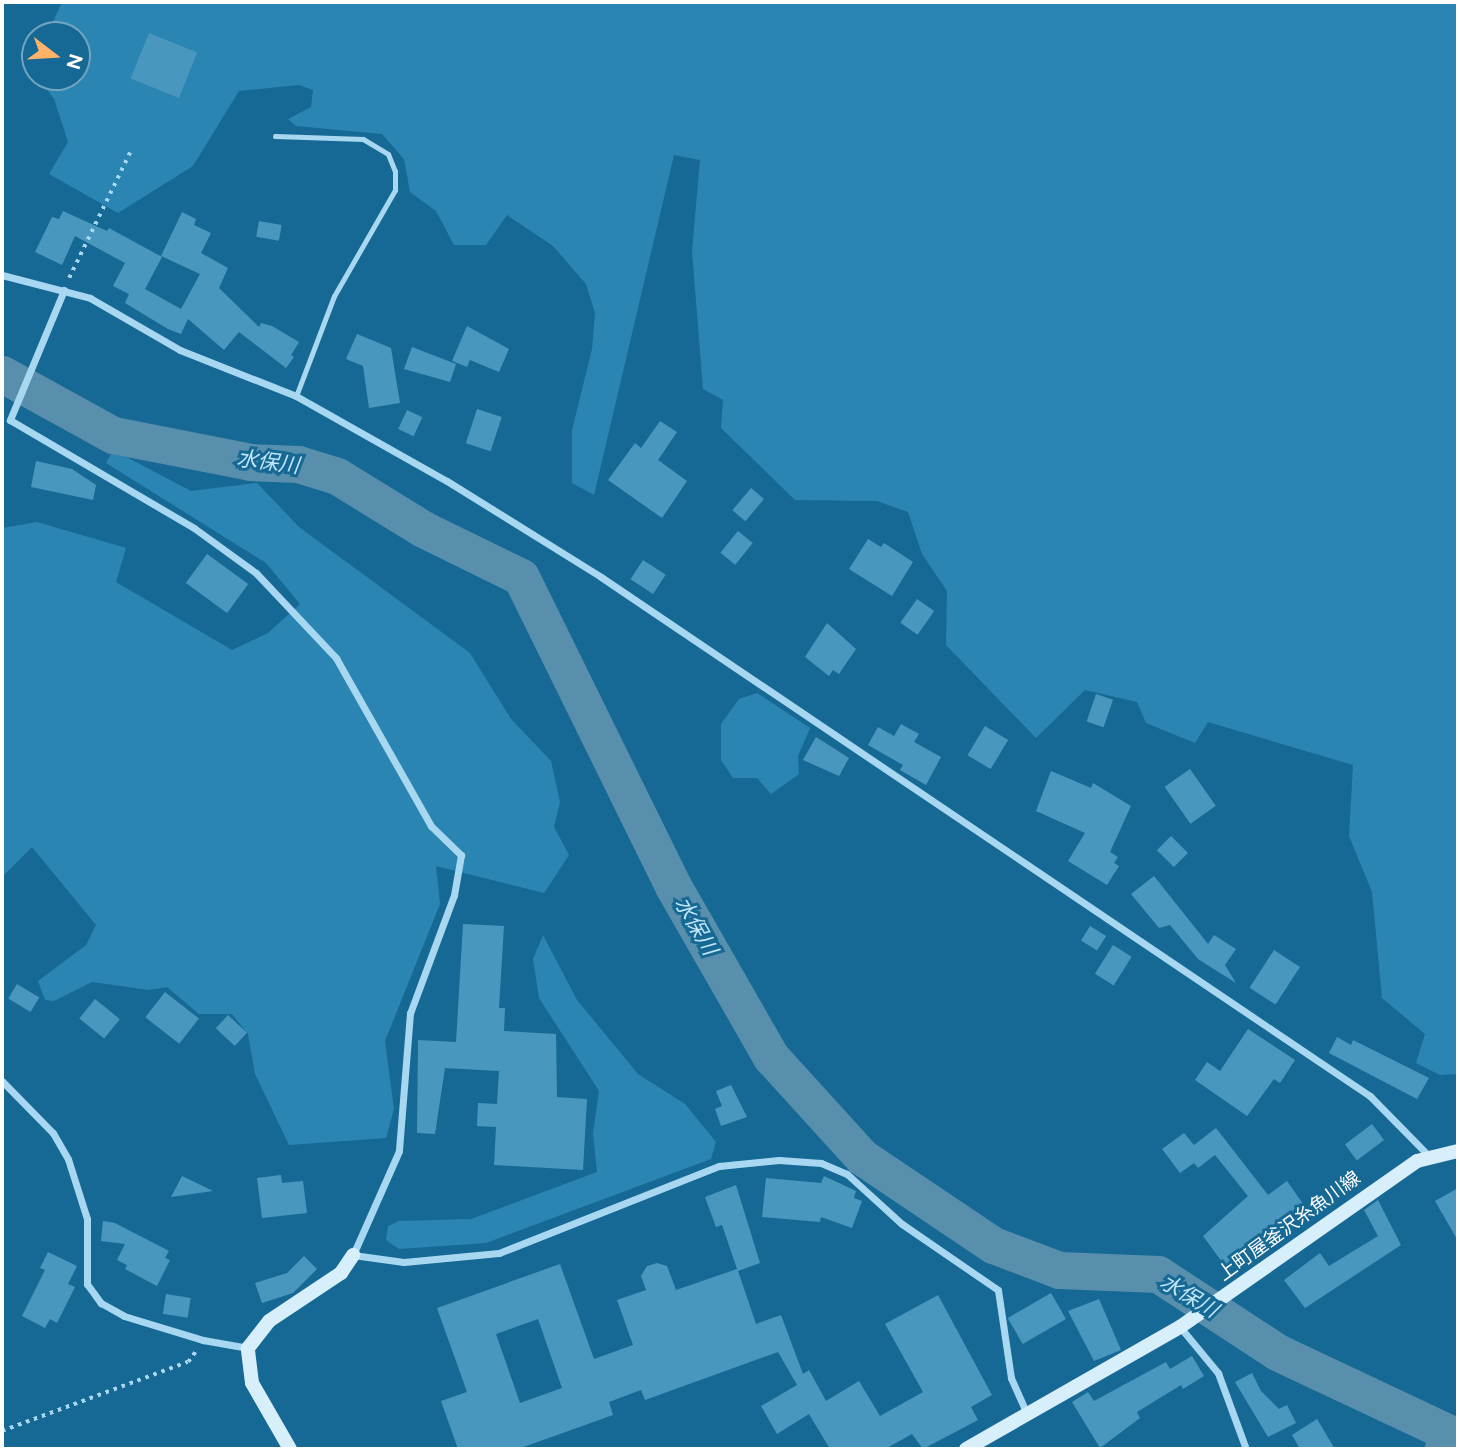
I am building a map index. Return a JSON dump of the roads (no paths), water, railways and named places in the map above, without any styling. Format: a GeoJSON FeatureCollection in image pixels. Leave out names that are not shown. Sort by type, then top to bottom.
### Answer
{"type":"FeatureCollection","features":[{"type":"Feature","properties":{"kind":"main road","name":"上町屋釜沢糸魚川線"},"geometry":{"type":"LineString","coordinates":[[966,1449],[1183,1325],[1318,1226],[1430,1157],[1458,1151]]}},
{"type":"Feature","properties":{"kind":"main road"},"geometry":{"type":"LineString","coordinates":[[290,1449],[252,1383],[248,1348],[269,1321],[341,1273],[353,1255]]}},
{"type":"Feature","properties":{"kind":"street"},"geometry":{"type":"LineString","coordinates":[[2,275],[90,298],[205,362],[296,396],[447,481],[601,577],[1370,1096],[1430,1157]]}},
{"type":"Feature","properties":{"kind":"street"},"geometry":{"type":"LineString","coordinates":[[64,290],[10,420],[194,528],[256,573],[336,658],[431,826],[461,855],[454,895],[410,1013],[399,1151],[353,1255],[404,1262],[499,1252],[719,1166],[779,1160],[821,1163],[847,1174],[902,1224],[998,1290],[1011,1378],[1027,1415]]}},
{"type":"Feature","properties":{"kind":"street"},"geometry":{"type":"LineString","coordinates":[[2,1081],[52,1133],[68,1159],[87,1219],[87,1284],[101,1303],[124,1316],[203,1340],[248,1348]]}},
{"type":"Feature","properties":{"kind":"street"},"geometry":{"type":"LineString","coordinates":[[1183,1325],[1219,1373],[1246,1449]]}},
{"type":"Feature","properties":{"kind":"lane"},"geometry":{"type":"LineString","coordinates":[[275,136],[363,139],[388,155],[396,171],[395,190],[334,296],[296,396]]}},
{"type":"Feature","properties":{"kind":"waterway","name":"水保川"},"geometry":{"type":"LineString","coordinates":[[2,374],[113,435],[250,462],[298,464],[337,476],[423,529],[521,577],[673,886],[771,1057],[862,1157],[993,1245],[1059,1270],[1158,1274],[1277,1352],[1458,1437]]}}]}
